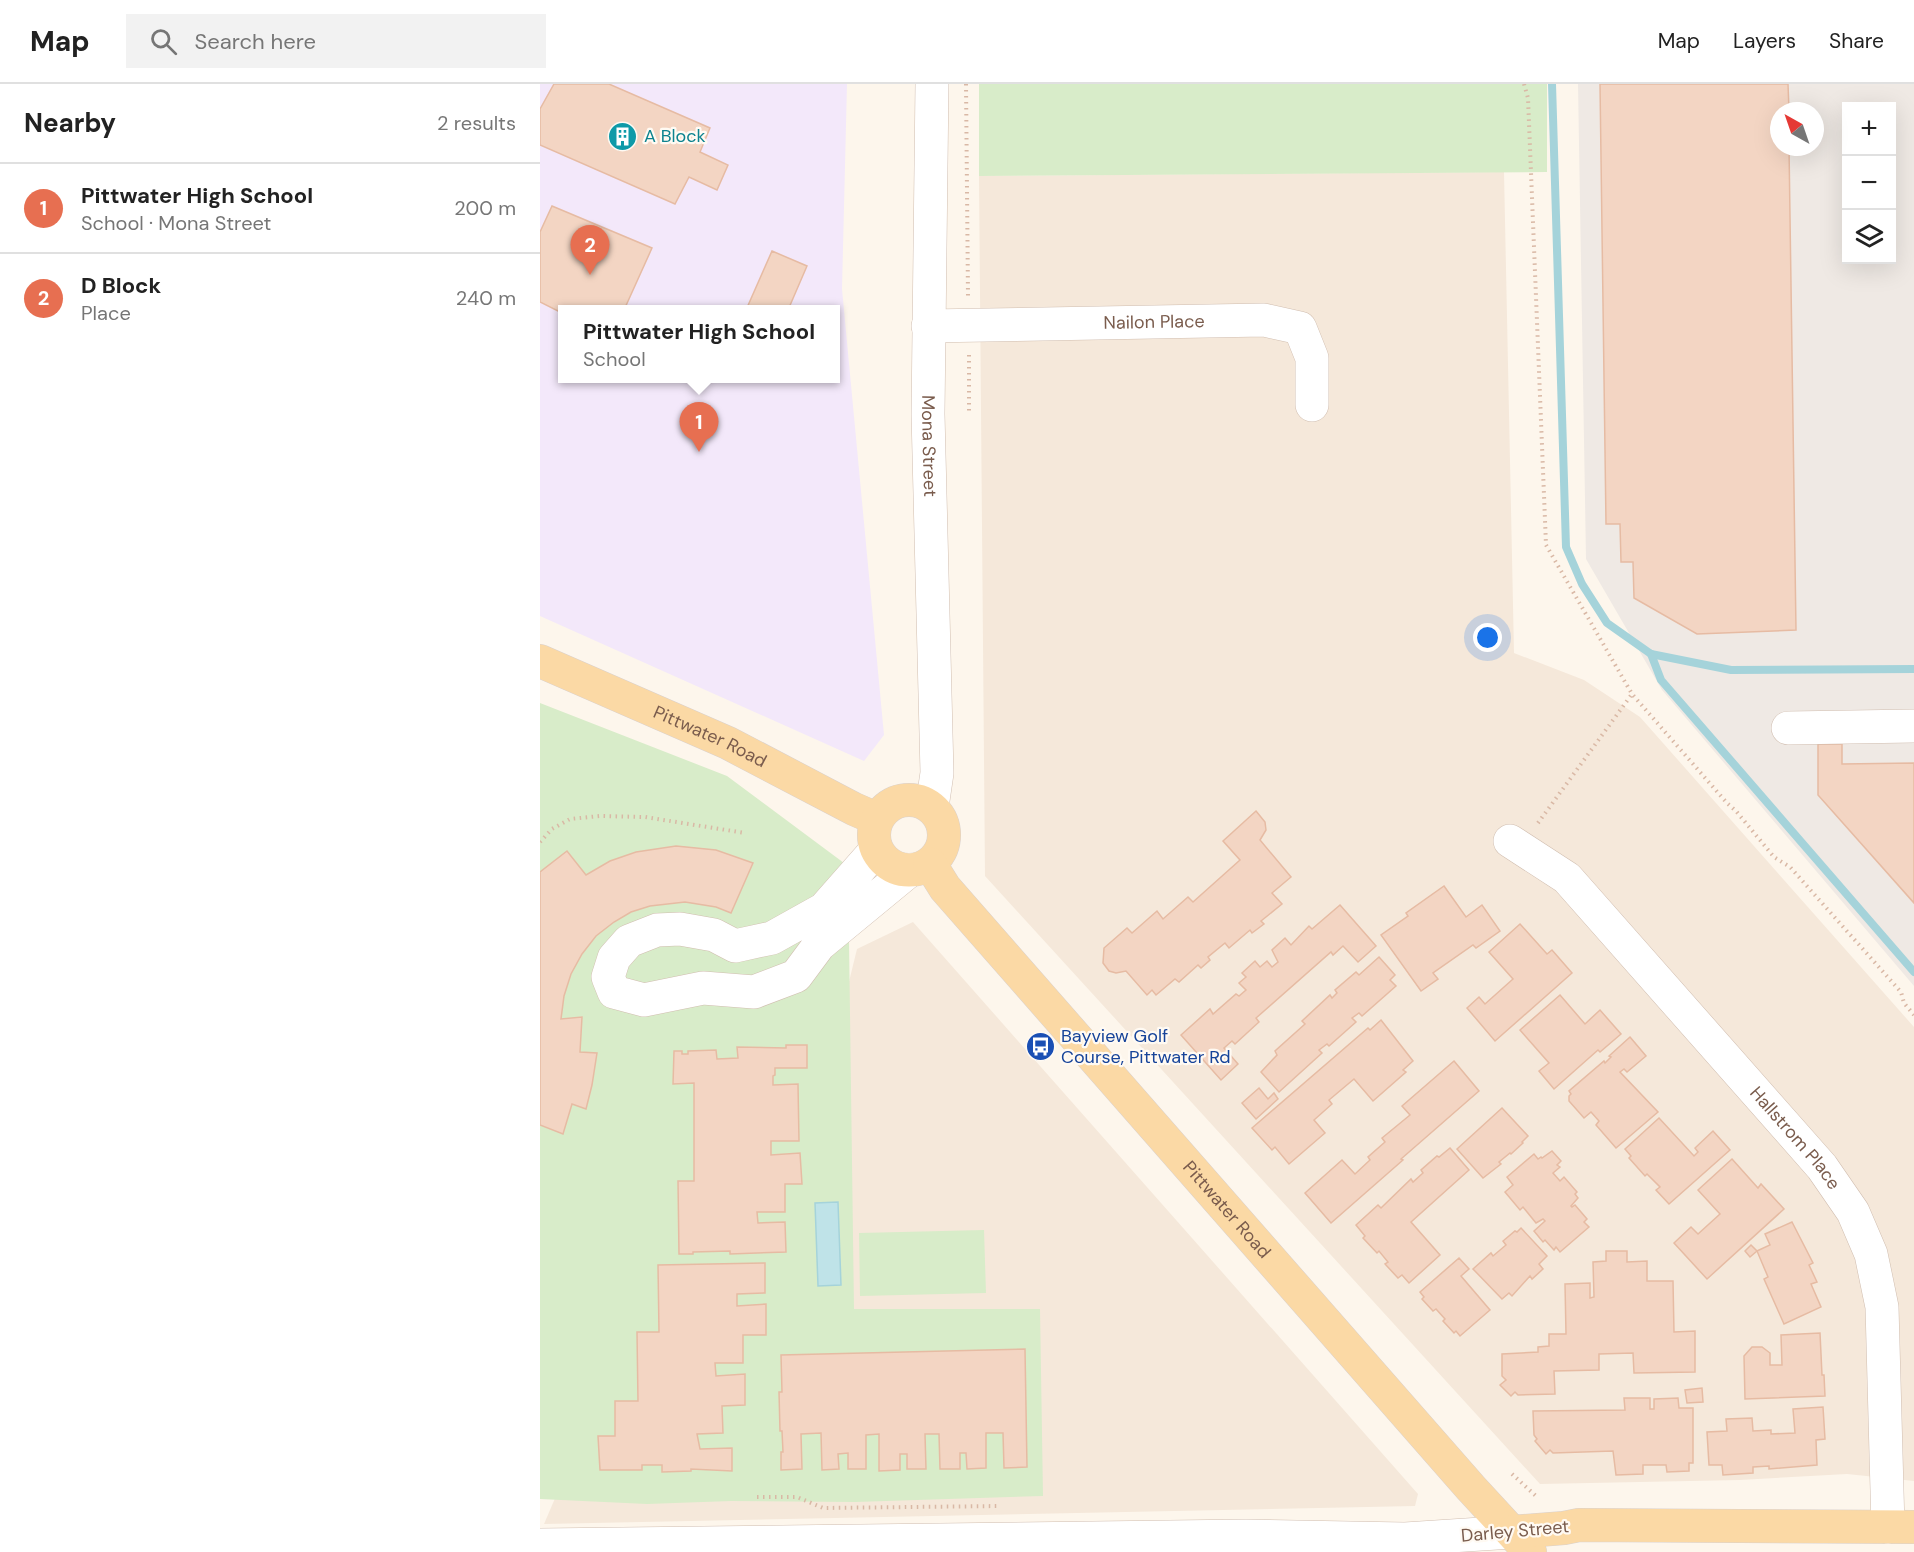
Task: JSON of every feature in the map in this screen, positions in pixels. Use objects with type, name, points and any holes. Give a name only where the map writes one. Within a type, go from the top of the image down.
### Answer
[{"type":"main road","name":"Pittwater Road","points":[[540,661],[728,743],[854,809],[876,834]]},
{"type":"main road","points":[[902,799],[918,800],[932,807],[942,820],[945,836],[940,852],[920,867],[896,868],[884,861],[876,834],[887,806],[902,799]]},
{"type":"main road","name":"Pittwater Road","points":[[920,867],[945,888],[1521,1542]]},
{"type":"main road","name":"Darley Street","points":[[1521,1542],[1579,1525],[1901,1527]]},
{"type":"street","name":"Mona Street","points":[[932,84],[928,326],[938,773],[932,807]]},
{"type":"street","name":"Nailon Place","points":[[928,326],[1264,320],[1300,328],[1312,358],[1312,405]]},
{"type":"street","points":[[1788,728],[1914,726]]},
{"type":"street","points":[[876,834],[824,909],[772,938],[735,946],[714,935],[680,929],[657,930],[629,941],[614,958],[608,977],[614,992],[644,1000],[703,987],[754,992],[796,976],[819,945],[920,867]]},
{"type":"street","name":"Hallstrom Place","points":[[1510,841],[1567,878],[1822,1167],[1853,1212],[1871,1254],[1882,1308],[1901,1527]]},
{"type":"street","name":"Darley Street","points":[[540,1545],[1246,1536],[1521,1542]]},
{"type":"path","points":[[966,84],[969,416]]},
{"type":"path","points":[[1524,84],[1528,98],[1546,545],[1632,694],[1774,857],[1790,867],[1901,992],[1904,1003],[1914,1014]]},
{"type":"path","points":[[1510,841],[1539,822],[1632,694]]},
{"type":"path","points":[[540,842],[552,829],[570,819],[600,816],[645,817],[745,833]]},
{"type":"path","points":[[1512,1474],[1537,1497]]},
{"type":"path","points":[[757,1497],[797,1497],[823,1508],[1011,1506]]},
{"type":"shaded area","points":[[540,84],[847,84],[842,289],[884,735],[864,761],[540,616]]},
{"type":"shaded area","points":[[1578,84],[1914,84],[1914,986],[1662,690],[1586,559]]},
{"type":"shaded area","points":[[1504,172],[1514,653],[1584,680],[1640,717],[1914,1027],[1914,1481],[1847,1474],[1740,1480],[1540,1484],[985,876],[979,176]]},
{"type":"shaded area","points":[[913,922],[1418,1494],[1415,1506],[544,1524],[622,1342],[835,1039],[857,949]]},
{"type":"green space","points":[[979,84],[1547,84],[1547,172],[979,176]]},
{"type":"green space","points":[[540,703],[727,776],[848,866],[854,1309],[1040,1309],[1043,1496],[855,1502],[731,1501],[647,1504],[540,1499]]},
{"type":"green space","points":[[984,1230],[986,1293],[860,1296],[859,1233]]},
{"type":"water","points":[[838,1202],[841,1285],[818,1286],[815,1203]]},
{"type":"building","name":"A Block","points":[[554,84],[609,84],[710,128],[700,152],[728,165],[717,190],[689,177],[675,204],[540,145],[540,109]]},
{"type":"building","points":[[1600,84],[1788,84],[1789,102],[1770,102],[1770,156],[1789,156],[1796,630],[1697,634],[1634,598],[1633,562],[1621,562],[1620,524],[1606,524]]},
{"type":"building","points":[[552,206],[652,248],[626,305],[558,305],[558,311],[540,302],[540,232]]},
{"type":"building","points":[[772,251],[807,266],[790,305],[748,305]]},
{"type":"building","points":[[1818,744],[1842,744],[1842,764],[1914,763],[1914,903],[1818,795]]},
{"type":"building","points":[[1256,811],[1265,822],[1266,830],[1260,840],[1291,877],[1272,893],[1282,904],[1261,921],[1264,924],[1252,933],[1250,930],[1229,948],[1225,943],[1208,957],[1210,960],[1201,968],[1198,965],[1179,982],[1175,979],[1156,995],[1152,990],[1147,995],[1126,971],[1116,973],[1109,971],[1103,963],[1104,948],[1127,928],[1132,933],[1157,911],[1163,919],[1188,897],[1193,902],[1240,860],[1223,841]]},
{"type":"building","points":[[676,846],[716,850],[753,863],[731,913],[716,907],[685,902],[650,906],[631,912],[596,936],[582,954],[571,974],[564,996],[561,1019],[582,1017],[580,1052],[597,1053],[586,1109],[572,1104],[563,1134],[540,1125],[540,872],[567,851],[586,875],[610,861],[636,852]]},
{"type":"building","points":[[1444,886],[1466,917],[1482,905],[1500,931],[1476,948],[1473,945],[1433,973],[1438,979],[1421,991],[1381,935],[1408,916],[1406,913]]},
{"type":"building","points":[[1340,905],[1376,946],[1358,962],[1343,946],[1333,955],[1331,952],[1256,1018],[1259,1022],[1235,1044],[1232,1041],[1224,1048],[1238,1064],[1221,1080],[1181,1035],[1210,1009],[1213,1014],[1236,994],[1239,996],[1246,990],[1239,983],[1246,977],[1242,973],[1255,961],[1260,967],[1267,961],[1272,967],[1278,962],[1272,950],[1285,938],[1291,945],[1309,926],[1312,929]]},
{"type":"building","points":[[1520,924],[1547,954],[1552,950],[1572,973],[1495,1041],[1467,1008],[1479,997],[1485,1004],[1513,979],[1489,952]]},
{"type":"building","points":[[1379,957],[1395,975],[1390,980],[1396,986],[1362,1016],[1359,1013],[1352,1018],[1356,1022],[1329,1046],[1327,1044],[1319,1050],[1322,1053],[1279,1092],[1261,1072],[1277,1055],[1275,1051],[1305,1024],[1302,1021],[1330,995],[1332,998],[1337,993],[1335,990],[1356,972],[1359,975]]},
{"type":"building","points":[[1560,995],[1585,1024],[1600,1010],[1621,1034],[1600,1052],[1598,1050],[1554,1089],[1539,1071],[1549,1063],[1520,1030]]},
{"type":"building","points":[[1381,1020],[1413,1061],[1403,1070],[1406,1072],[1373,1101],[1354,1079],[1329,1100],[1332,1104],[1314,1120],[1325,1133],[1289,1164],[1275,1147],[1272,1150],[1252,1128],[1368,1028],[1370,1030]]},
{"type":"building","points":[[1630,1037],[1646,1056],[1627,1072],[1624,1069],[1620,1072],[1658,1112],[1616,1148],[1596,1125],[1599,1121],[1591,1112],[1584,1118],[1569,1101],[1571,1094],[1569,1091],[1604,1061],[1605,1063],[1611,1057],[1609,1056]]},
{"type":"building","points":[[786,1045],[807,1045],[807,1068],[775,1068],[773,1076],[773,1085],[798,1084],[799,1141],[771,1141],[771,1155],[800,1153],[802,1184],[785,1184],[785,1212],[757,1212],[758,1223],[785,1222],[786,1252],[730,1254],[730,1251],[679,1254],[678,1181],[694,1181],[694,1083],[673,1084],[674,1051],[688,1054],[688,1051],[716,1050],[717,1059],[738,1058],[737,1047],[786,1048]]},
{"type":"building","points":[[1454,1061],[1479,1091],[1331,1223],[1305,1193],[1342,1160],[1355,1174],[1370,1160],[1368,1157],[1385,1142],[1382,1138],[1410,1115],[1402,1106]]},
{"type":"building","points":[[1259,1088],[1268,1099],[1274,1093],[1278,1099],[1256,1119],[1242,1103]]},
{"type":"building","points":[[1502,1108],[1528,1136],[1511,1154],[1499,1162],[1501,1164],[1483,1178],[1457,1149]]},
{"type":"building","points":[[1659,1118],[1694,1156],[1698,1152],[1695,1148],[1713,1131],[1730,1150],[1669,1204],[1656,1190],[1660,1187],[1647,1174],[1645,1176],[1629,1158],[1631,1156],[1625,1149]]},
{"type":"building","points":[[1450,1148],[1469,1170],[1411,1222],[1440,1255],[1409,1283],[1402,1275],[1398,1278],[1385,1264],[1388,1262],[1363,1238],[1365,1236],[1356,1225],[1378,1205],[1381,1208],[1411,1179],[1413,1182],[1423,1173],[1421,1170]]},
{"type":"building","points":[[1552,1151],[1561,1161],[1557,1165],[1560,1167],[1553,1173],[1560,1181],[1564,1177],[1577,1192],[1575,1194],[1578,1198],[1571,1206],[1575,1205],[1587,1219],[1584,1222],[1589,1227],[1560,1252],[1556,1247],[1554,1250],[1545,1240],[1543,1242],[1534,1231],[1545,1221],[1543,1219],[1536,1223],[1523,1207],[1520,1210],[1505,1192],[1513,1185],[1507,1177],[1534,1154],[1538,1159]]},
{"type":"building","points":[[1732,1159],[1758,1188],[1761,1184],[1784,1209],[1707,1279],[1674,1243],[1691,1227],[1698,1234],[1720,1214],[1698,1190]]},
{"type":"building","points":[[1792,1222],[1813,1263],[1809,1265],[1817,1282],[1811,1284],[1821,1307],[1784,1324],[1764,1279],[1768,1277],[1757,1251],[1770,1245],[1765,1234]]},
{"type":"building","points":[[1521,1228],[1547,1256],[1539,1264],[1543,1269],[1532,1279],[1530,1276],[1512,1296],[1509,1293],[1502,1299],[1473,1269],[1491,1253],[1493,1256],[1506,1245],[1503,1241]]},
{"type":"building","points":[[1751,1245],[1757,1251],[1750,1257],[1745,1251]]},
{"type":"building","points":[[1606,1251],[1627,1251],[1627,1262],[1647,1261],[1647,1281],[1673,1281],[1674,1332],[1695,1331],[1695,1372],[1634,1373],[1633,1353],[1599,1354],[1599,1370],[1554,1371],[1555,1394],[1518,1395],[1515,1392],[1511,1396],[1500,1385],[1506,1380],[1502,1376],[1502,1354],[1538,1352],[1538,1347],[1549,1346],[1549,1334],[1566,1334],[1565,1284],[1590,1283],[1590,1298],[1594,1297],[1593,1262],[1606,1261]]},
{"type":"building","points":[[1459,1258],[1469,1269],[1461,1276],[1490,1310],[1460,1336],[1443,1321],[1445,1319],[1436,1309],[1433,1311],[1422,1299],[1424,1297],[1420,1292]]},
{"type":"building","points":[[765,1263],[765,1293],[737,1294],[737,1306],[766,1304],[766,1335],[743,1335],[743,1363],[715,1363],[716,1376],[745,1374],[745,1405],[722,1406],[723,1433],[697,1434],[700,1449],[732,1448],[732,1471],[691,1469],[691,1471],[662,1472],[662,1465],[642,1465],[642,1470],[600,1470],[598,1436],[615,1436],[615,1401],[638,1401],[637,1332],[659,1332],[658,1265]]},
{"type":"building","points":[[1820,1333],[1825,1396],[1745,1399],[1744,1356],[1752,1347],[1762,1347],[1770,1353],[1770,1365],[1782,1365],[1781,1335]]},
{"type":"building","points":[[1025,1349],[1027,1467],[1004,1468],[1003,1433],[986,1433],[986,1468],[967,1469],[966,1453],[960,1453],[960,1469],[940,1469],[939,1434],[925,1434],[926,1469],[907,1469],[907,1454],[900,1454],[900,1470],[879,1471],[879,1434],[866,1435],[866,1469],[848,1469],[848,1453],[838,1454],[839,1469],[822,1470],[821,1433],[801,1434],[802,1469],[781,1470],[781,1452],[783,1452],[779,1392],[782,1392],[781,1355]]},
{"type":"building","points":[[1702,1388],[1703,1402],[1687,1403],[1685,1390]]},
{"type":"building","points":[[1624,1398],[1650,1398],[1650,1409],[1654,1409],[1654,1399],[1678,1398],[1679,1408],[1693,1408],[1693,1463],[1689,1463],[1689,1471],[1667,1472],[1666,1465],[1643,1465],[1643,1474],[1616,1475],[1613,1451],[1553,1453],[1550,1450],[1546,1454],[1535,1441],[1537,1439],[1534,1435],[1533,1411],[1625,1410]]},
{"type":"building","points":[[1823,1407],[1825,1439],[1816,1440],[1817,1465],[1769,1469],[1769,1466],[1753,1467],[1753,1473],[1723,1475],[1722,1465],[1709,1465],[1707,1432],[1727,1431],[1726,1419],[1752,1418],[1753,1431],[1771,1430],[1771,1434],[1795,1433],[1793,1409]]},
{"type":"waterway","points":[[1552,84],[1566,547],[1582,584],[1607,623],[1651,654],[1731,670],[1914,669]]},
{"type":"waterway","points":[[1651,654],[1661,680],[1914,972]]},
{"type":"place","name":"A Block","points":[[623,136]]},
{"type":"place","name":"D Block","points":[[590,275]]},
{"type":"place","name":"Pittwater High School","points":[[699,452]]},
{"type":"place","name":"Bayview Golf Course, Pittwater Rd","points":[[1040,1046]]}]
